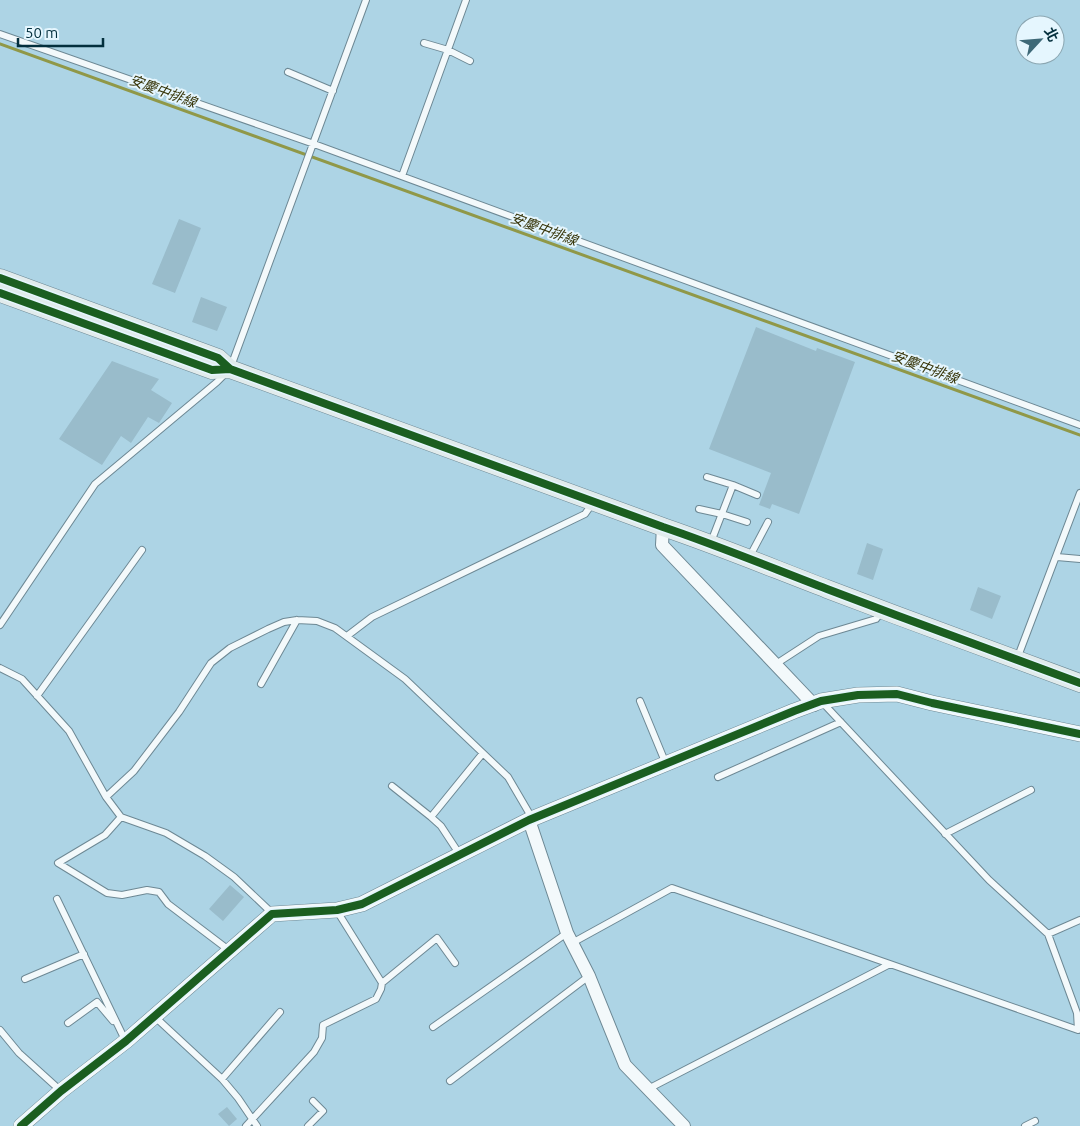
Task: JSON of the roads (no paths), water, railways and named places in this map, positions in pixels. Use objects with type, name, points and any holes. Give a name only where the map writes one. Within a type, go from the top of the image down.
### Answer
[{"type":"main road","points":[[0,278],[218,358],[230,369],[711,543],[882,610],[1080,683]]},
{"type":"main road","points":[[0,293],[212,370],[230,369]]},
{"type":"street","points":[[664,527],[662,545],[776,664],[818,703]]},
{"type":"street","points":[[21,1126],[123,1035],[154,1016],[274,914],[337,910],[362,904],[531,820],[794,711],[818,703],[858,695],[897,694],[1080,734]]},
{"type":"street","points":[[531,820],[570,938],[589,976],[626,1065],[684,1126]]},
{"type":"lane","points":[[0,625],[95,484],[230,369],[366,0]]},
{"type":"lane","points":[[402,176],[466,0]]},
{"type":"lane","points":[[0,34],[314,144],[1080,425]]},
{"type":"lane","points":[[424,43],[448,50],[470,61]]},
{"type":"lane","points":[[288,72],[333,91]]},
{"type":"lane","points":[[707,477],[734,485],[757,495]]},
{"type":"lane","points":[[711,543],[734,485]]},
{"type":"lane","points":[[1016,660],[1080,493]]},
{"type":"lane","points":[[346,636],[372,617],[585,514],[594,501]]},
{"type":"lane","points":[[699,509],[747,522]]},
{"type":"lane","points":[[748,559],[768,522]]},
{"type":"lane","points":[[37,696],[142,550]]},
{"type":"lane","points":[[1057,557],[1080,559]]},
{"type":"lane","points":[[776,664],[819,636],[876,619],[882,610]]},
{"type":"lane","points":[[261,684],[297,620]]},
{"type":"lane","points":[[106,797],[134,771],[179,712],[212,663],[230,648],[284,622],[297,620],[317,621],[335,628],[405,678],[508,777],[531,820]]},
{"type":"lane","points":[[0,668],[22,679],[68,731],[106,797],[121,817],[166,833],[204,856],[234,877],[274,914]]},
{"type":"lane","points":[[640,700],[666,764]]},
{"type":"lane","points":[[433,1027],[570,938],[672,888],[1079,1031],[1077,1014],[1048,934],[989,880],[840,722],[818,703]]},
{"type":"lane","points":[[718,778],[840,722]]},
{"type":"lane","points":[[431,817],[482,753]]},
{"type":"lane","points":[[392,786],[441,826],[460,855]]},
{"type":"lane","points":[[945,834],[1031,790]]},
{"type":"lane","points":[[121,817],[104,835],[58,863],[107,892],[122,895],[147,890],[159,892],[168,904],[230,951]]},
{"type":"lane","points":[[57,899],[123,1035]]},
{"type":"lane","points":[[246,1126],[314,1052],[322,1038],[323,1024],[376,999],[381,989],[382,983],[337,910]]},
{"type":"lane","points":[[1048,934],[1080,920]]},
{"type":"lane","points":[[382,983],[437,938],[455,963]]},
{"type":"lane","points":[[25,979],[84,954]]},
{"type":"lane","points":[[648,1089],[890,964]]},
{"type":"lane","points":[[450,1081],[589,976]]},
{"type":"lane","points":[[68,1023],[97,1002],[123,1035]]},
{"type":"lane","points":[[222,1080],[280,1012]]},
{"type":"lane","points":[[154,1016],[222,1080],[238,1098],[257,1126]]},
{"type":"lane","points":[[0,1030],[18,1053],[62,1091]]},
{"type":"lane","points":[[308,1126],[323,1111],[313,1101]]},
{"type":"lane","points":[[1025,1126],[1035,1121]]},
{"type":"waterway","name":"安慶中排線","points":[[0,44],[1080,435]]}]
